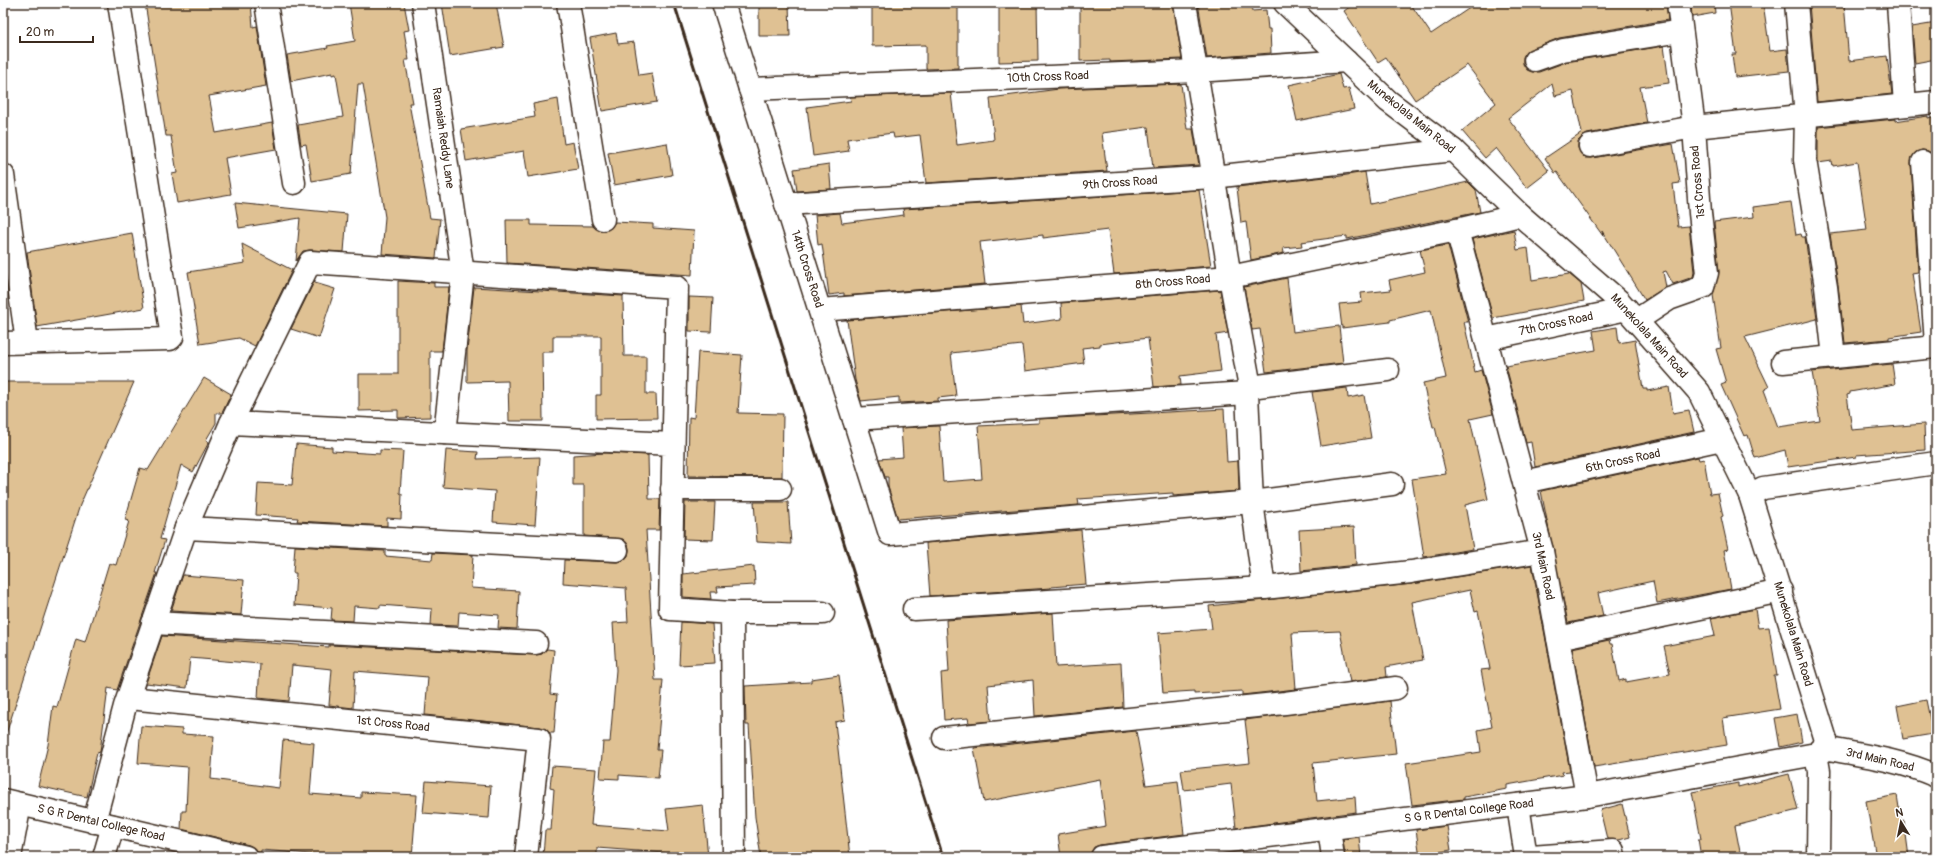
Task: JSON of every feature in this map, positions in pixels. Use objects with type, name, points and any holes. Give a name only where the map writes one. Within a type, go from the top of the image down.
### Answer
[{"type":"street","points":[[3,343],[170,339],[172,337],[119,3]]},
{"type":"street","points":[[266,3],[294,183]]},
{"type":"street","name":"Ramaiah Reddy Lane","points":[[423,3],[463,273],[445,433]]},
{"type":"street","points":[[568,3],[603,219]]},
{"type":"street","name":"14th Cross Road","points":[[723,3],[890,534],[1252,502]]},
{"type":"street","points":[[1185,3],[1248,390],[1252,502],[1264,588]]},
{"type":"street","name":"Munekolala Main Road","points":[[1285,3],[1388,101],[1453,150],[1520,215],[1632,315],[1699,392],[1750,495],[1765,548],[1781,591],[1822,747],[1818,771],[1818,857]]},
{"type":"street","name":"1st Cross Road","points":[[1632,315],[1669,299],[1703,287],[1707,273],[1700,213],[1694,127],[1678,3]]},
{"type":"street","points":[[1796,3],[1806,116],[1805,160],[1824,279],[1834,357]]},
{"type":"street","points":[[1898,3],[1905,105]]},
{"type":"street","points":[[1535,60],[1563,50],[1681,31]]},
{"type":"street","name":"10th Cross Road","points":[[750,89],[1196,71],[1346,61]]},
{"type":"street","points":[[1590,146],[1694,127],[1936,102]]},
{"type":"street","name":"9th Cross Road","points":[[786,204],[1213,178],[1453,150]]},
{"type":"street","points":[[1923,162],[1936,344]]},
{"type":"street","points":[[3,175],[27,342]]},
{"type":"street","name":"8th Cross Road","points":[[820,310],[1230,277],[1457,230],[1520,215]]},
{"type":"street","name":"3rd Main Road","points":[[1457,230],[1542,551],[1587,796]]},
{"type":"street","points":[[104,857],[104,824],[129,698],[153,623],[186,528],[231,423],[310,262],[677,287],[670,609],[732,613],[823,613]]},
{"type":"street","name":"7th Cross Road","points":[[1486,339],[1632,315]]},
{"type":"street","points":[[1783,362],[1936,347]]},
{"type":"street","points":[[854,419],[1248,390],[1388,370]]},
{"type":"street","points":[[231,423],[673,444]]},
{"type":"street","name":"6th Cross Road","points":[[1524,482],[1722,439]]},
{"type":"street","points":[[1750,495],[1763,488],[1936,463]]},
{"type":"street","points":[[1252,502],[1392,484]]},
{"type":"street","points":[[672,489],[780,489]]},
{"type":"street","points":[[186,528],[617,550]]},
{"type":"street","points":[[914,610],[1264,588],[1411,572],[1542,551]]},
{"type":"street","points":[[1558,638],[1781,591]]},
{"type":"street","points":[[732,613],[734,857]]},
{"type":"street","points":[[153,623],[536,643]]},
{"type":"street","points":[[944,738],[1277,703],[1396,688]]},
{"type":"street","name":"1st Cross Road","points":[[129,698],[539,739],[526,857]]},
{"type":"street","name":"3rd Main Road","points":[[1822,747],[1924,770],[1936,776]]},
{"type":"street","name":"S G R Dental College Road","points":[[1102,857],[1587,796],[1822,747]]},
{"type":"street","points":[[10,857],[11,802]]},
{"type":"street","name":"S G R Dental College Road","points":[[11,802],[104,824],[218,854],[246,857]]},
{"type":"street","points":[[1518,805],[1526,857]]},
{"type":"street","points":[[1329,829],[1333,857]]},
{"type":"street","points":[[1531,857],[1613,851],[1614,857]]},
{"type":"building","points":[[145,3],[251,3],[253,27],[257,26],[266,86],[209,96],[216,133],[272,123],[276,149],[225,158],[231,194],[177,203],[172,174],[177,173],[171,136],[166,136]]},
{"type":"building","points":[[349,3],[404,3],[409,30],[404,31],[409,60],[405,60],[413,103],[409,103],[430,218],[440,219],[436,258],[382,254],[385,217],[363,84],[358,84],[351,174],[312,181],[306,144],[301,145],[298,125],[343,117],[336,74],[332,75],[332,73],[291,81],[287,55],[328,48],[327,46],[355,41]]},
{"type":"building","points":[[442,3],[496,3],[504,47],[450,56]]},
{"type":"building","points":[[759,3],[789,3],[790,36],[759,36]]},
{"type":"building","points":[[872,3],[958,3],[958,68],[926,69],[926,45],[872,46]]},
{"type":"building","points":[[999,3],[1037,3],[1038,61],[999,62]]},
{"type":"building","points":[[1080,3],[1173,3],[1182,59],[1110,62],[1110,60],[1080,61]]},
{"type":"building","points":[[1198,3],[1251,3],[1252,11],[1266,10],[1268,29],[1270,29],[1271,53],[1207,58]]},
{"type":"building","points":[[1355,3],[1410,3],[1431,34],[1477,3],[1666,3],[1668,20],[1559,38],[1526,52],[1523,57],[1523,64],[1527,70],[1539,72],[1566,62],[1664,46],[1669,83],[1640,87],[1647,123],[1587,134],[1578,141],[1578,148],[1585,158],[1592,158],[1673,144],[1680,183],[1673,184],[1678,227],[1689,226],[1694,272],[1693,277],[1673,284],[1666,271],[1663,272],[1666,287],[1645,300],[1602,231],[1603,236],[1557,172],[1555,173],[1545,158],[1582,133],[1573,91],[1555,96],[1552,84],[1508,118],[1549,171],[1527,188],[1496,148],[1485,158],[1462,131],[1496,103],[1467,65],[1415,100],[1386,57],[1378,62],[1344,11]]},
{"type":"building","points":[[1691,3],[1714,3],[1715,13],[1692,17]]},
{"type":"building","points":[[1729,3],[1763,3],[1770,51],[1787,49],[1789,71],[1735,77],[1732,54],[1736,54]]},
{"type":"building","points":[[1809,3],[1844,3],[1849,61],[1887,56],[1892,94],[1817,102]]},
{"type":"building","points":[[1936,23],[1936,59],[1915,63],[1912,27]]},
{"type":"building","points":[[616,33],[618,44],[634,42],[639,75],[652,73],[657,102],[602,111],[590,38]]},
{"type":"building","points":[[1339,74],[1343,89],[1349,88],[1354,109],[1297,121],[1289,85]]},
{"type":"building","points":[[1181,84],[1187,129],[1193,129],[1199,165],[1153,168],[1148,127],[1102,133],[1107,171],[926,183],[920,135],[894,138],[893,133],[847,139],[849,151],[813,156],[807,107],[851,101],[850,97],[951,93],[957,145],[994,140],[990,98],[1059,89]]},
{"type":"building","points":[[558,99],[564,144],[573,142],[578,169],[528,177],[524,151],[466,161],[461,129],[535,117],[533,104]]},
{"type":"building","points":[[1928,116],[1928,118],[1936,116],[1936,169],[1934,155],[1928,151],[1922,150],[1916,152],[1912,157],[1911,163],[1918,272],[1912,273],[1921,332],[1889,337],[1889,339],[1845,343],[1830,234],[1867,230],[1857,162],[1833,166],[1832,161],[1818,163],[1818,127],[1895,119],[1895,121]]},
{"type":"building","points":[[667,143],[672,175],[614,185],[608,153]]},
{"type":"building","points":[[829,164],[831,189],[797,191],[794,169]]},
{"type":"building","points":[[1365,172],[1370,204],[1468,182],[1476,190],[1480,212],[1347,239],[1347,236],[1301,242],[1302,246],[1283,248],[1284,253],[1251,260],[1246,222],[1241,223],[1237,187],[1335,177]]},
{"type":"building","points":[[1199,190],[1211,266],[1114,274],[1108,230],[1043,238],[1043,235],[980,242],[985,284],[844,296],[844,293],[829,295],[822,244],[818,245],[815,215],[840,213],[842,223],[904,215],[903,209]]},
{"type":"building","points":[[1791,202],[1796,235],[1801,234],[1802,237],[1805,237],[1817,319],[1745,337],[1769,387],[1764,390],[1778,427],[1820,421],[1812,372],[1892,364],[1895,384],[1850,392],[1850,394],[1847,395],[1852,430],[1924,424],[1925,450],[1856,455],[1856,457],[1788,467],[1785,450],[1755,458],[1748,435],[1744,436],[1721,385],[1726,383],[1716,349],[1721,348],[1713,295],[1719,272],[1714,222],[1754,217],[1753,207]]},
{"type":"building","points":[[235,203],[347,214],[344,252],[303,251],[296,261],[300,218],[239,228]]},
{"type":"building","points":[[506,220],[531,220],[531,225],[593,226],[598,230],[605,231],[611,228],[615,222],[653,224],[653,228],[694,231],[692,275],[507,263]]},
{"type":"building","points":[[1514,230],[1517,250],[1528,248],[1532,280],[1569,274],[1581,284],[1584,301],[1493,318],[1472,239]]},
{"type":"building","points":[[132,233],[144,308],[37,327],[27,252]]},
{"type":"building","points":[[242,244],[292,270],[255,346],[239,338],[200,344],[188,272],[245,263]]},
{"type":"building","points":[[1448,245],[1468,322],[1464,322],[1475,372],[1481,370],[1493,414],[1470,419],[1488,499],[1465,505],[1473,549],[1424,557],[1412,479],[1446,474],[1423,383],[1446,378],[1431,310],[1390,320],[1390,322],[1342,328],[1339,304],[1362,302],[1361,293],[1391,290],[1389,280],[1425,272],[1420,250]]},
{"type":"building","points":[[1287,278],[1293,332],[1339,326],[1343,363],[1266,372],[1260,329],[1252,330],[1244,287]]},
{"type":"building","points":[[315,280],[315,283],[335,289],[319,338],[291,329]]},
{"type":"building","points":[[398,281],[434,283],[434,287],[449,287],[442,351],[430,351],[430,417],[398,418],[398,410],[359,411],[359,374],[398,374]]},
{"type":"building","points":[[474,287],[623,296],[624,356],[646,356],[646,394],[656,394],[657,418],[596,419],[596,395],[601,395],[601,336],[553,336],[553,352],[542,352],[543,421],[509,421],[508,381],[467,382],[467,351]]},
{"type":"building","points":[[1220,290],[1228,333],[1216,335],[1221,371],[1180,376],[1181,385],[1154,387],[1148,338],[1100,344],[1100,346],[1082,348],[1084,363],[1025,371],[1022,345],[951,353],[956,396],[938,398],[938,401],[899,403],[899,397],[861,401],[855,380],[847,320],[1021,306],[1023,324],[1062,319],[1061,303]]},
{"type":"building","points":[[689,297],[713,298],[711,332],[689,331]]},
{"type":"building","points":[[1617,327],[1619,343],[1635,340],[1643,389],[1647,389],[1647,391],[1669,387],[1673,413],[1689,410],[1694,432],[1535,467],[1531,442],[1526,443],[1506,366],[1596,350],[1593,331]]},
{"type":"building","points":[[698,352],[742,355],[738,413],[783,414],[782,477],[688,476],[689,417],[694,418]]},
{"type":"building","points":[[204,378],[231,394],[222,413],[216,413],[216,423],[206,440],[209,442],[193,472],[181,465],[160,539],[165,540],[155,573],[157,573],[117,690],[108,688],[100,752],[97,753],[87,797],[38,786],[48,745],[53,706],[57,707],[76,639],[85,642],[109,563],[116,565],[129,521],[125,520],[140,468],[148,470]]},
{"type":"building","points":[[3,382],[134,382],[80,505],[6,734],[3,734]]},
{"type":"building","points":[[1347,388],[1348,398],[1364,395],[1371,438],[1321,446],[1312,392]]},
{"type":"building","points":[[1224,409],[1227,462],[1238,461],[1239,491],[1173,496],[1173,493],[1078,499],[1079,505],[898,519],[888,487],[888,477],[885,477],[879,459],[903,457],[901,428],[939,426],[943,482],[982,479],[978,426],[1039,423],[1039,419]]},
{"type":"building","points":[[296,444],[332,447],[332,451],[380,454],[380,450],[403,451],[400,493],[402,494],[401,519],[387,518],[387,526],[297,521],[298,518],[256,515],[258,483],[292,485]]},
{"type":"building","points":[[446,450],[478,452],[477,459],[540,457],[535,525],[493,522],[495,491],[443,487]]},
{"type":"building","points":[[605,453],[648,455],[649,499],[660,499],[659,530],[646,530],[655,680],[663,680],[657,750],[661,750],[658,778],[619,775],[619,779],[600,778],[603,742],[610,742],[616,670],[613,623],[628,622],[626,588],[563,583],[564,560],[616,562],[623,561],[628,556],[628,545],[623,539],[584,536],[584,485],[573,485],[573,455]]},
{"type":"building","points":[[1698,457],[1699,460],[1704,459],[1710,494],[1718,493],[1723,516],[1721,517],[1728,549],[1724,550],[1731,589],[1657,603],[1653,581],[1598,593],[1603,616],[1568,623],[1541,491]]},
{"type":"building","points":[[685,502],[715,502],[713,540],[684,539]]},
{"type":"building","points":[[754,502],[788,502],[791,544],[757,542]]},
{"type":"building","points":[[1354,527],[1356,565],[1301,571],[1299,530]]},
{"type":"building","points":[[1081,530],[1086,584],[1051,588],[930,596],[926,543]]},
{"type":"building","points":[[295,546],[385,551],[385,556],[432,560],[433,553],[473,555],[471,588],[519,591],[517,629],[498,628],[499,615],[459,612],[458,626],[431,625],[432,609],[380,605],[380,608],[354,606],[353,621],[331,620],[332,608],[294,605],[296,573],[293,573]]},
{"type":"building","points":[[1532,565],[1570,771],[1562,772],[1563,775],[1507,785],[1507,789],[1464,797],[1464,799],[1412,805],[1406,763],[1481,752],[1478,730],[1492,727],[1481,670],[1490,669],[1478,611],[1475,612],[1470,590],[1412,602],[1423,660],[1386,667],[1387,677],[1350,682],[1340,631],[1292,633],[1296,689],[1242,695],[1242,691],[1194,694],[1194,691],[1163,693],[1158,633],[1212,629],[1209,606],[1412,584]]},
{"type":"building","points":[[754,566],[755,585],[717,587],[718,592],[710,592],[711,599],[683,597],[683,574]]},
{"type":"building","points":[[183,575],[244,580],[241,615],[171,611]]},
{"type":"building","points":[[1755,609],[1758,628],[1769,627],[1777,676],[1774,676],[1780,709],[1723,718],[1727,745],[1594,767],[1572,648],[1609,640],[1610,644],[1612,644],[1619,681],[1626,679],[1626,682],[1670,674],[1664,646],[1715,636],[1711,618]]},
{"type":"building","points":[[1053,613],[1056,667],[1121,663],[1123,707],[1035,716],[1033,680],[988,685],[991,721],[969,723],[968,718],[944,720],[941,673],[949,672],[946,620]]},
{"type":"building","points":[[681,622],[712,624],[715,663],[679,665]]},
{"type":"building","points":[[162,636],[329,647],[329,645],[535,655],[542,654],[547,649],[554,650],[550,694],[557,695],[554,733],[550,733],[546,729],[540,727],[425,715],[428,677],[355,671],[353,708],[329,705],[332,669],[292,665],[289,701],[258,698],[260,664],[190,658],[187,688],[146,683]]},
{"type":"building","points":[[839,675],[845,720],[835,722],[850,857],[761,857],[755,817],[749,725],[746,725],[745,686],[811,682],[811,679]]},
{"type":"building","points":[[1926,700],[1933,734],[1903,739],[1897,706]]},
{"type":"building","points":[[1390,701],[1396,754],[1313,763],[1317,801],[1355,797],[1356,812],[1236,828],[1231,784],[1184,790],[1181,770],[1250,763],[1245,720]]},
{"type":"building","points":[[1797,714],[1802,742],[1780,747],[1775,718]]},
{"type":"building","points":[[141,726],[182,729],[182,734],[214,736],[211,779],[279,788],[283,740],[314,743],[310,794],[361,798],[361,792],[417,795],[412,857],[311,857],[311,854],[261,850],[261,853],[257,852],[249,845],[181,829],[182,811],[186,811],[188,767],[138,763]]},
{"type":"building","points":[[1136,731],[1146,785],[1178,781],[1184,834],[1100,845],[1094,847],[1090,855],[1061,857],[1058,834],[1106,826],[1100,779],[984,802],[974,748]]},
{"type":"building","points":[[552,766],[596,769],[591,825],[669,831],[666,809],[703,805],[708,857],[665,857],[665,853],[597,848],[597,857],[543,856],[545,830],[551,830],[554,789],[550,788]]},
{"type":"building","points":[[1789,774],[1798,810],[1735,826],[1741,857],[1701,857],[1698,839],[1701,839],[1692,792],[1738,783],[1738,787]]},
{"type":"building","points":[[426,781],[491,786],[489,818],[423,813]]},
{"type":"building","points":[[1897,795],[1901,821],[1904,820],[1909,857],[1876,857],[1866,801]]},
{"type":"building","points":[[1622,804],[1630,837],[1619,840],[1607,839],[1600,810]]},
{"type":"building","points":[[1447,826],[1451,850],[1440,852],[1441,857],[1420,857],[1416,830]]},
{"type":"building","points":[[1359,837],[1361,857],[1345,857],[1343,839]]},
{"type":"railway","points":[[674,3],[943,857]]}]
